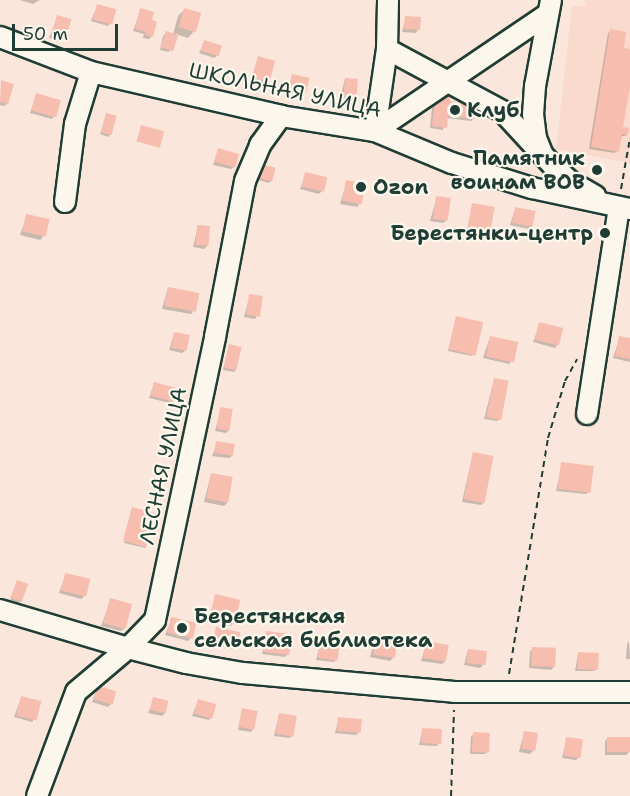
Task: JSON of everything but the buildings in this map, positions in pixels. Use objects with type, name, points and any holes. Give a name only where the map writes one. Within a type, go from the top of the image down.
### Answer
[{"type":"street","points":[[375,131],[387,49],[388,0]]},
{"type":"street","points":[[375,131],[450,81],[549,7]]},
{"type":"street","points":[[543,155],[536,138],[533,114],[535,86],[549,7]]},
{"type":"street","name":"ШКОЛЬНАЯ УЛИЦА","points":[[0,37],[91,72],[281,117],[375,131],[452,163],[532,188],[624,208]]},
{"type":"street","points":[[387,49],[502,111],[572,182],[624,208],[587,414]]},
{"type":"street","points":[[65,202],[75,124],[91,72]]},
{"type":"street","name":"ЛЕСНАЯ УЛИЦА","points":[[37,796],[52,747],[76,692],[128,648],[155,620],[215,337],[244,182],[260,145],[281,117]]},
{"type":"street","points":[[0,610],[128,648],[186,663],[243,673],[454,692],[630,692]]},
{"type":"path","points":[[624,208],[630,138]]},
{"type":"path","points":[[506,692],[548,438],[565,381],[581,353]]},
{"type":"path","points":[[451,796],[454,692]]},
{"type":"shaded area","points":[[584,0],[630,0],[630,163],[556,149],[572,6],[586,6]]},
{"type":"place","name":"Клуб","points":[[455,110]]},
{"type":"place","name":"Памятник воинам ВОВ","points":[[597,170]]},
{"type":"place","name":"Ozon","points":[[361,187]]},
{"type":"place","name":"Берестянки-центр","points":[[605,233]]},
{"type":"place","name":"Берестянская сельская библиотека","points":[[182,628]]}]
